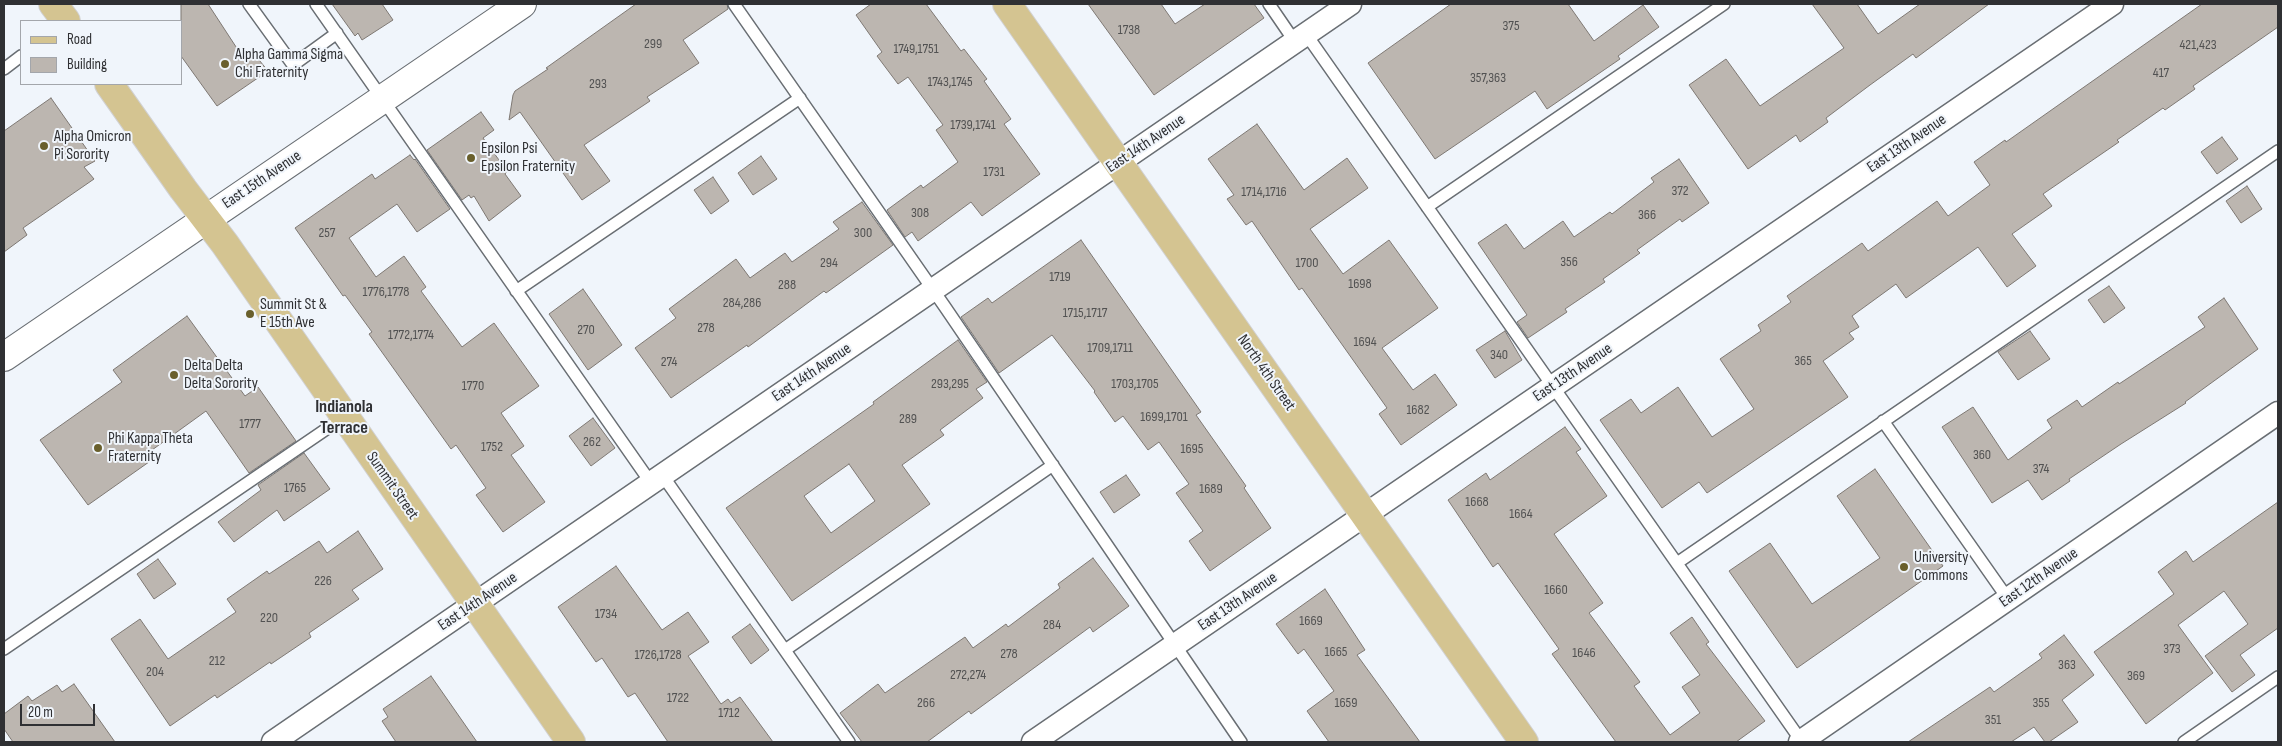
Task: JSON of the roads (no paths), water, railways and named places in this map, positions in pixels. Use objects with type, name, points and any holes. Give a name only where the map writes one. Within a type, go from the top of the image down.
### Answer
[{"type":"main road","points":[[53,4],[65,20]]},
{"type":"main road","name":"North 4th Street","points":[[1007,4],[1524,742]]},
{"type":"main road","name":"Summit Street","points":[[110,85],[182,189],[206,219],[571,742]]},
{"type":"street","name":"East 15th Avenue","points":[[4,357],[522,4]]},
{"type":"street","name":"East 14th Avenue","points":[[279,741],[475,604],[1350,4]]},
{"type":"street","name":"East 13th Avenue","points":[[1033,742],[2112,4]]},
{"type":"street","name":"East 12th Avenue","points":[[1801,742],[2278,413]]},
{"type":"lane","points":[[249,4],[293,65],[337,33]]},
{"type":"lane","points":[[316,4],[516,291],[785,650],[850,742]]},
{"type":"lane","points":[[734,4],[934,290],[1241,742]]},
{"type":"lane","points":[[1269,4],[1301,38],[1427,207],[1801,742]]},
{"type":"lane","points":[[1427,207],[1724,4]]},
{"type":"lane","points":[[4,69],[20,57]]},
{"type":"lane","points":[[516,291],[800,98]]},
{"type":"lane","points":[[1677,563],[2278,152]]},
{"type":"lane","points":[[4,649],[344,417]]},
{"type":"lane","points":[[1883,422],[2008,599]]},
{"type":"lane","points":[[785,650],[1052,465]]},
{"type":"lane","points":[[2184,742],[2278,678]]},
{"type":"place","name":"Alpha Gamma Sigma Chi Fraternity","points":[[225,64]]},
{"type":"place","name":"Alpha Omicron Pi Sorority","points":[[44,146]]},
{"type":"place","name":"Epsilon Psi Epsilon Fraternity","points":[[471,158]]},
{"type":"place","name":"Summit St & E 15th Ave","points":[[250,314]]},
{"type":"place","name":"Delta Delta Delta Sorority","points":[[174,375]]},
{"type":"place","name":"Phi Kappa Theta Fraternity","points":[[98,448]]},
{"type":"place","name":"University Commons","points":[[1904,567]]},
{"type":"district","name":"Indianola Terrace","points":[[344,417]]}]
